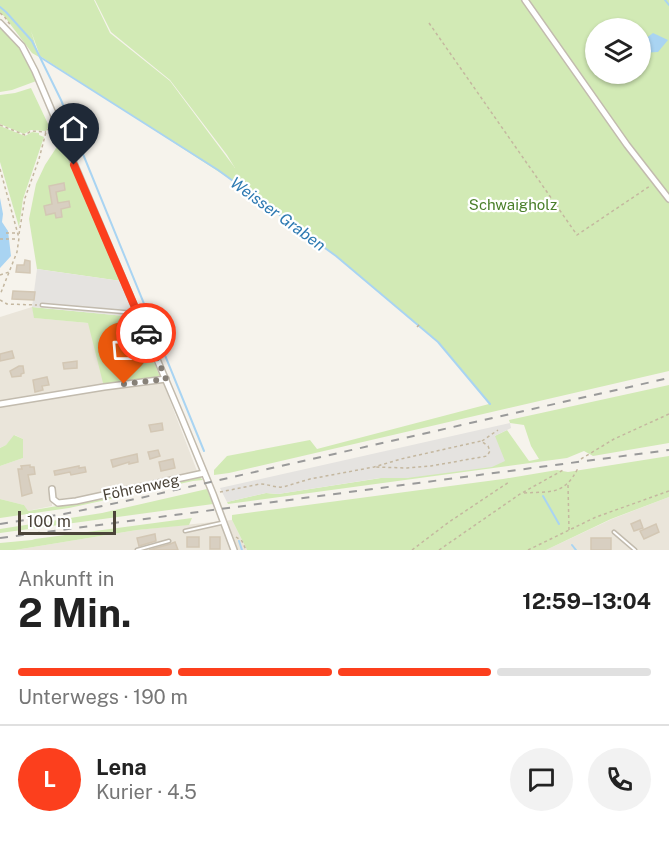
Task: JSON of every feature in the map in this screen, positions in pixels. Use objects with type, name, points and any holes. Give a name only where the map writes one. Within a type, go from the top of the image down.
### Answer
[{"type":"street","points":[[525,0],[627,145],[669,199]]},
{"type":"street","points":[[0,23],[22,46],[35,71],[166,379],[234,550]]},
{"type":"street","points":[[0,404],[166,379]]},
{"type":"street","name":"Föhrenweg","points":[[52,489],[53,499],[58,503],[204,473]]},
{"type":"lane","points":[[42,305],[138,313]]},
{"type":"lane","points":[[185,531],[223,520]]},
{"type":"lane","points":[[614,532],[635,550]]},
{"type":"lane","points":[[137,550],[169,541]]},
{"type":"path","points":[[429,23],[577,235],[656,182]]},
{"type":"path","points":[[0,295],[17,252],[25,198],[46,132],[56,122]]},
{"type":"path","points":[[0,125],[25,135],[31,131],[46,132]]},
{"type":"path","points":[[0,169],[19,239]]},
{"type":"path","points":[[238,187],[241,184]]},
{"type":"path","points":[[6,233],[18,233]]},
{"type":"path","points":[[0,240],[19,239]]},
{"type":"path","points":[[0,275],[10,272]]},
{"type":"path","points":[[0,284],[4,287]]},
{"type":"path","points":[[0,300],[7,304],[42,305]]},
{"type":"path","points":[[417,327],[420,324]]},
{"type":"path","points":[[581,459],[614,440],[669,414]]},
{"type":"path","points":[[213,494],[260,484],[278,488],[310,479],[374,467],[481,441],[498,430]]},
{"type":"path","points":[[374,467],[431,466],[487,456],[490,452],[488,446],[481,441]]},
{"type":"path","points":[[520,494],[560,490],[568,484],[578,468]]},
{"type":"path","points":[[439,550],[520,494],[564,469]]},
{"type":"path","points":[[412,550],[509,482]]},
{"type":"path","points":[[568,484],[569,530]]},
{"type":"path","points":[[528,550],[596,517],[669,491]]},
{"type":"path","points":[[242,541],[246,550]]},
{"type":"shaded area","points":[[37,269],[121,281],[135,317],[32,307]]},
{"type":"shaded area","points":[[32,307],[35,318],[88,323],[162,380],[197,471],[76,498],[52,499],[52,506],[27,511],[24,505],[0,499],[0,466],[23,458],[23,439],[15,435],[0,448],[0,317]]},
{"type":"shaded area","points":[[510,423],[511,428],[495,436],[505,461],[492,467],[407,478],[380,478],[278,494],[266,493],[227,502],[220,488]]},
{"type":"shaded area","points":[[669,497],[669,550],[546,550],[612,519]]},
{"type":"shaded area","points":[[232,520],[247,550],[15,550],[137,530]]},
{"type":"green space","name":"Schwaigholz","points":[[0,0],[94,0],[110,33],[170,81],[235,168],[170,80],[111,32],[95,0],[669,0],[669,371],[214,475],[214,470],[227,456],[310,440],[317,449],[489,404],[438,342],[336,256],[252,195],[246,180],[250,192],[40,56],[31,31],[39,57],[32,53],[0,13]]},
{"type":"green space","points":[[0,23],[22,46],[39,80],[0,92]]},
{"type":"green space","points":[[31,88],[49,126],[46,131],[31,130],[24,134],[0,124],[0,95]]},
{"type":"green space","points":[[0,126],[25,136],[32,132],[44,137],[23,199],[19,227],[0,162]]},
{"type":"green space","points":[[62,139],[121,281],[37,269],[29,219],[36,184]]},
{"type":"green space","points":[[32,307],[135,317],[161,379],[104,387],[88,323],[34,318]]},
{"type":"green space","points":[[669,385],[669,443],[593,456],[584,451],[567,458],[228,504],[227,502],[266,493],[278,494],[381,478],[407,478],[507,430],[529,461],[539,459],[531,446],[524,425],[510,423],[509,420]]},
{"type":"green space","points":[[14,435],[23,439],[23,458],[0,466],[0,448],[6,445]]},
{"type":"green space","points":[[669,456],[669,497],[611,519],[546,550],[247,550],[232,520],[232,515],[557,470],[568,472]]},
{"type":"green space","points":[[199,476],[203,480],[69,508],[0,518],[0,499],[24,505],[28,511]]},
{"type":"green space","points":[[207,489],[213,504],[0,533],[0,529],[102,513]]},
{"type":"green space","points":[[192,518],[189,525],[137,530],[15,550],[0,550],[0,543]]},
{"type":"water","points":[[653,33],[668,40],[658,52],[651,52],[651,34]]},
{"type":"water","points":[[0,198],[2,222],[8,231],[11,256],[0,268]]},
{"type":"building","points":[[64,183],[65,190],[56,192],[58,203],[69,201],[70,207],[61,209],[62,217],[56,218],[55,213],[46,215],[44,206],[52,204],[49,186]]},
{"type":"building","points":[[25,260],[30,261],[30,273],[16,272],[17,265],[24,265]]},
{"type":"building","points":[[13,291],[35,292],[34,300],[12,299]]},
{"type":"building","points":[[12,351],[14,358],[0,361],[0,354]]},
{"type":"building","points":[[77,361],[77,368],[64,369],[63,363]]},
{"type":"building","points":[[23,366],[24,373],[21,376],[12,377],[10,371]]},
{"type":"building","points":[[47,377],[49,385],[42,386],[43,390],[35,392],[33,380]]},
{"type":"building","points":[[162,423],[163,430],[151,432],[149,425]]},
{"type":"building","points":[[158,450],[160,456],[150,459],[148,452]]},
{"type":"building","points":[[137,454],[138,462],[113,467],[111,460]]},
{"type":"building","points":[[173,459],[175,468],[161,471],[159,462]]},
{"type":"building","points":[[21,466],[34,467],[35,474],[28,475],[32,493],[22,496],[18,469],[22,469]]},
{"type":"building","points":[[79,466],[79,468],[85,467],[86,472],[55,475],[54,471]]},
{"type":"building","points":[[640,520],[643,528],[634,531],[631,524]]},
{"type":"building","points":[[656,524],[659,532],[644,539],[640,531]]},
{"type":"building","points":[[155,534],[156,541],[139,546],[137,538]]},
{"type":"building","points":[[187,537],[199,537],[199,547],[187,547]]},
{"type":"building","points":[[210,537],[220,537],[220,549],[210,549]]},
{"type":"building","points":[[591,538],[611,538],[611,550],[591,550]]},
{"type":"building","points":[[175,542],[178,550],[149,550],[170,544]]},
{"type":"waterway","points":[[665,0],[669,5]]},
{"type":"waterway","points":[[0,7],[32,41],[61,100],[204,451]]},
{"type":"waterway","name":"Weisser Graben","points":[[40,57],[218,170],[336,256],[438,342],[490,404]]},
{"type":"waterway","name":"Weisser Graben","points":[[543,496],[559,524]]},
{"type":"waterway","points":[[239,541],[242,550]]},
{"type":"waterway","name":"Weisser Graben","points":[[572,545],[576,550]]},
{"type":"railway","points":[[0,524],[64,514],[140,498],[669,378]]},
{"type":"railway","points":[[0,538],[669,450]]},
{"type":"way so far","points":[[124,384],[166,379],[146,333]]},
{"type":"route","points":[[74,165],[146,333]]}]
